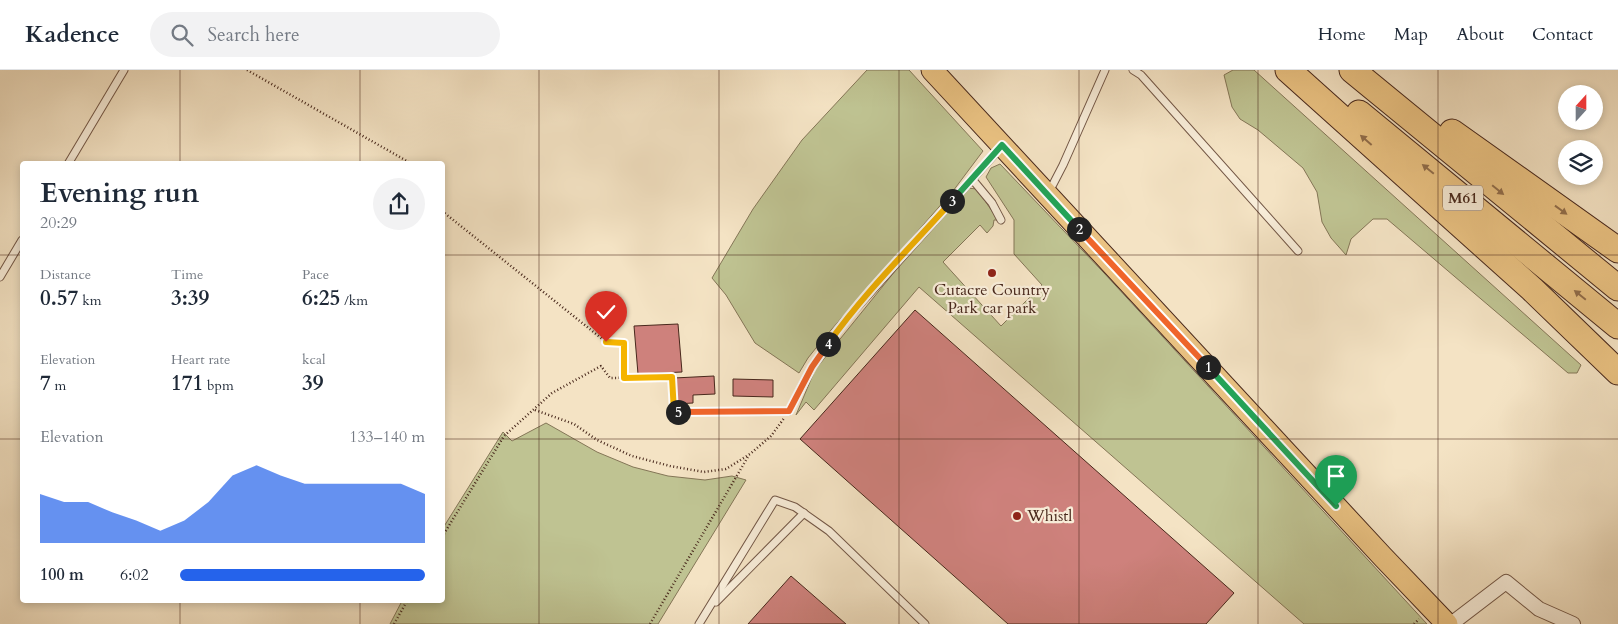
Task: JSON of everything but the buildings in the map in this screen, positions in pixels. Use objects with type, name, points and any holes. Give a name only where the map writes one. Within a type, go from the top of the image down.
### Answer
[{"type":"highway","name":"M61","points":[[1288,70],[1532,289],[1618,372]]},
{"type":"highway","name":"M61","points":[[1307,70],[1618,326]]},
{"type":"highway","name":"M61","points":[[1352,70],[1618,288]]},
{"type":"highway","points":[[1365,70],[1618,250]]},
{"type":"main road","points":[[932,70],[1447,624]]},
{"type":"street","points":[[1451,624],[1506,582],[1539,609],[1573,624]]},
{"type":"lane","points":[[70,161],[124,70]]},
{"type":"lane","points":[[1048,195],[1105,70]]},
{"type":"lane","points":[[1133,70],[1147,83],[1298,251]]},
{"type":"lane","points":[[789,411],[812,367],[842,324],[1002,145]]},
{"type":"lane","points":[[972,178],[992,203],[1001,220]]},
{"type":"lane","points":[[0,277],[20,243]]},
{"type":"lane","points":[[699,624],[762,518],[775,500],[795,507],[829,531],[925,624]]},
{"type":"lane","points":[[708,610],[804,513]]},
{"type":"path","points":[[247,70],[407,161]]},
{"type":"path","points":[[445,213],[606,342],[624,343],[624,378]]},
{"type":"path","points":[[445,532],[504,436],[552,393],[602,366],[610,378],[672,377],[674,412],[789,411]]},
{"type":"path","points":[[535,410],[574,424],[597,440],[632,456],[670,466],[704,472],[726,470],[750,454],[771,436],[789,411]]},
{"type":"path","points":[[650,624],[750,454]]},
{"type":"path","points":[[394,624],[405,603]]},
{"type":"green space","points":[[867,70],[909,70],[983,151],[953,191],[824,338],[799,373],[755,343],[726,295],[712,278],[753,209],[802,140]]},
{"type":"green space","points":[[1233,70],[1254,70],[1581,365],[1577,373],[1568,373],[1387,219],[1373,219],[1351,239],[1346,255],[1331,238],[1322,222],[1317,192],[1303,168],[1258,130],[1240,119],[1232,107],[1224,75]]},
{"type":"green space","points":[[1000,164],[1104,273],[1427,624],[1304,624],[919,287],[814,410],[806,402],[796,415],[815,370],[904,260],[967,188],[977,189],[998,220],[994,220],[993,226],[987,233],[980,225],[943,262],[1001,326],[1042,285],[1014,254],[1014,220],[986,177],[991,168]]},
{"type":"green space","points":[[546,423],[597,452],[633,467],[668,476],[705,480],[732,476],[746,480],[658,624],[390,624],[401,603],[445,603],[445,525],[503,432],[512,441]]},
{"type":"place","name":"Cutacre Country Park car park","points":[[992,273]]},
{"type":"place","name":"Whistl","points":[[1017,516]]},
{"type":"route","points":[[606,342],[624,343],[624,378],[672,377],[674,412],[789,411],[812,367],[842,324],[1002,145],[1336,506]]}]
